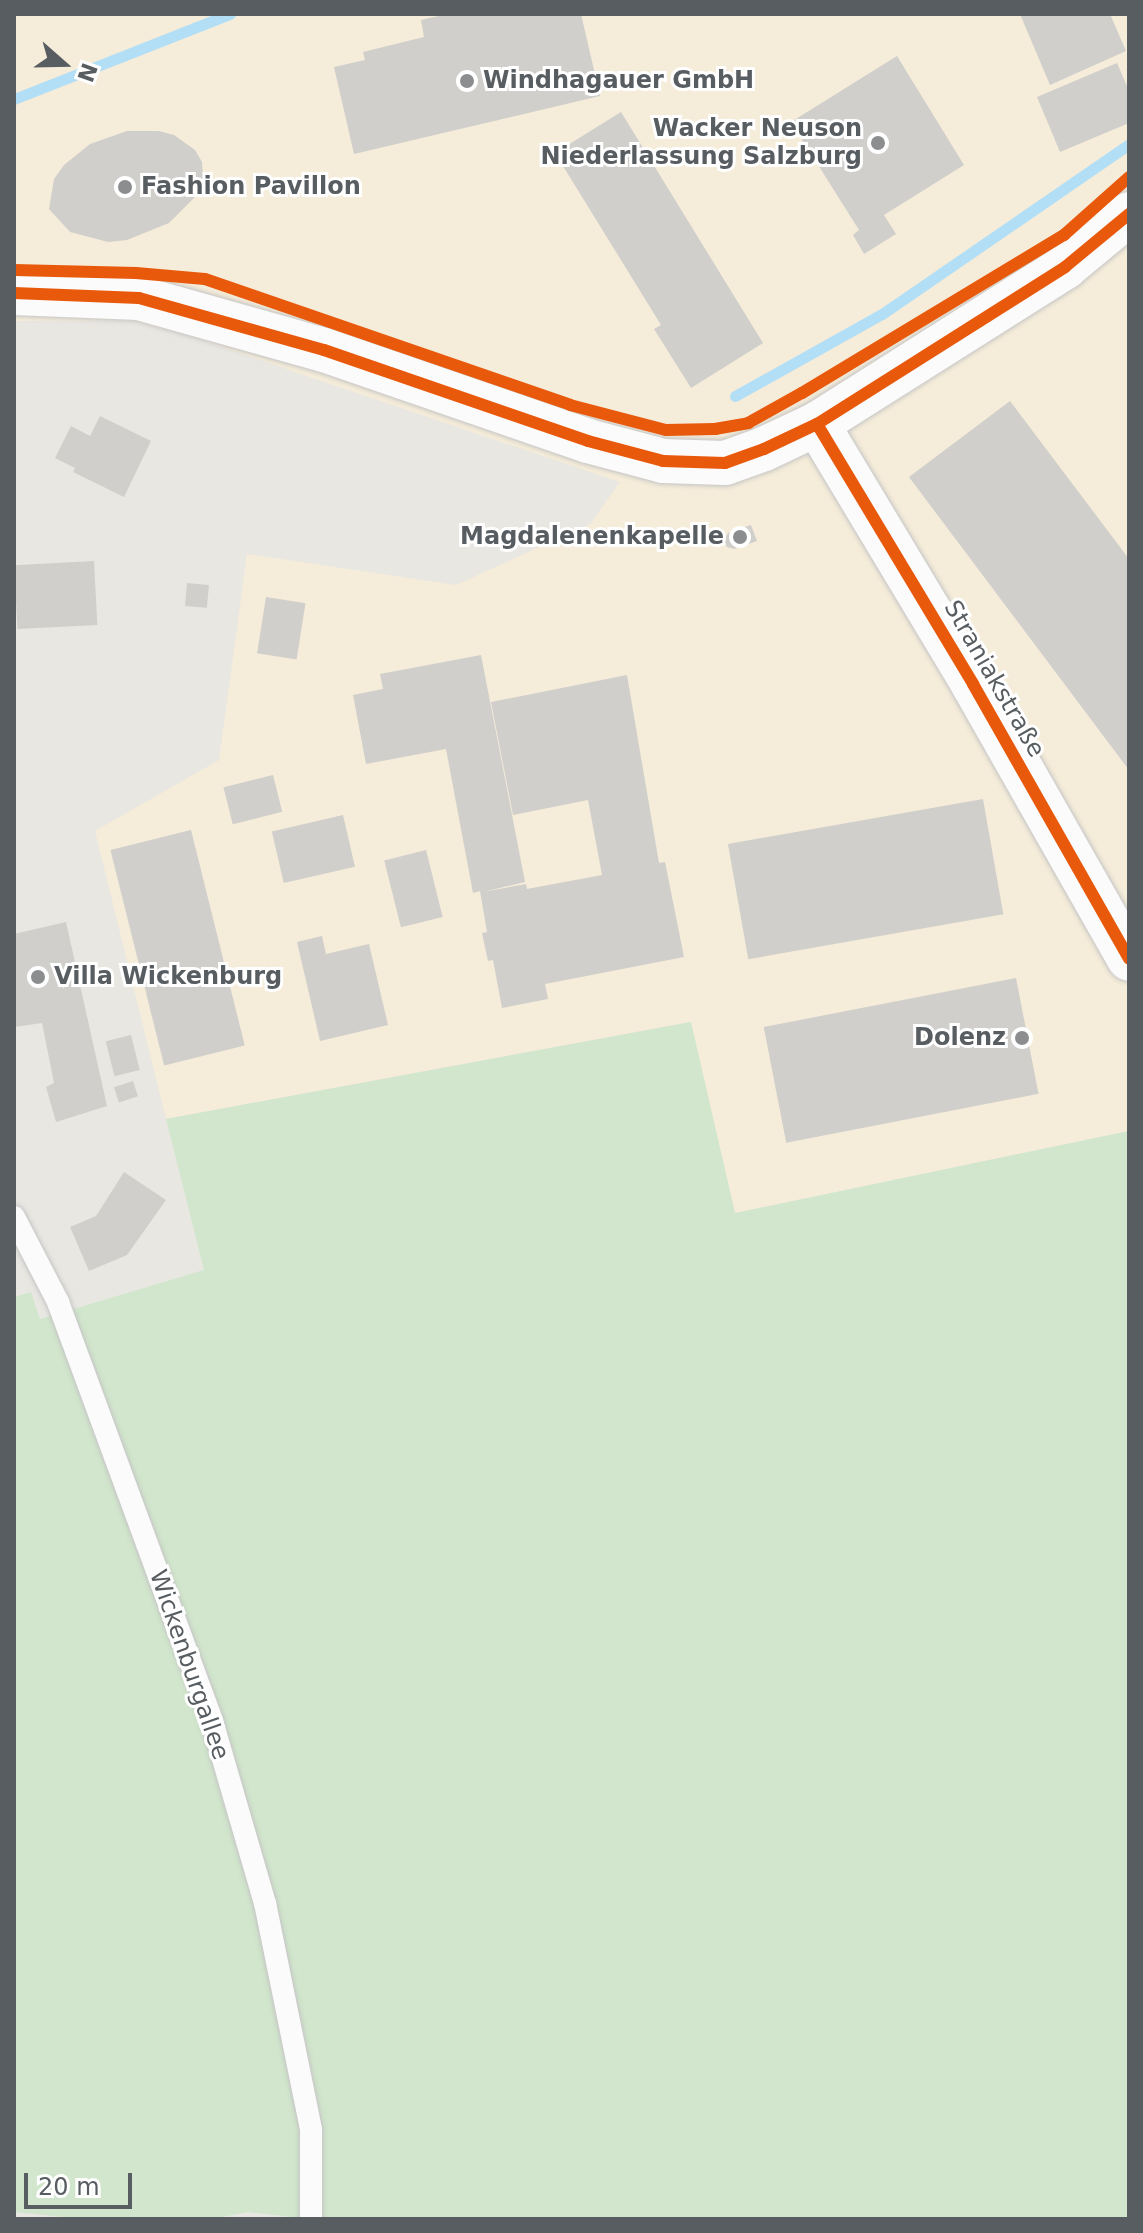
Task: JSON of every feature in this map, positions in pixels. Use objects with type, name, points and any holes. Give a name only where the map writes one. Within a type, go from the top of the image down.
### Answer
[{"type":"street","points":[[14,293],[139,298],[324,350],[588,441],[663,461],[725,463],[817,424],[1065,267],[1129,214]]},
{"type":"street","name":"Straniakstraße","points":[[817,424],[973,684],[1129,959]]},
{"type":"lane","name":"Wickenburgallee","points":[[14,1217],[58,1302],[212,1721],[265,1903],[311,2130],[311,2219]]},
{"type":"shaded area","points":[[14,14],[1129,14],[1129,1131],[735,1213],[690,1022],[166,1119],[95,831],[219,760],[247,554],[456,585],[590,524],[620,482],[189,336],[131,321],[14,321]]},
{"type":"green space","points":[[691,1022],[735,1213],[1129,1131],[1129,2219],[309,2219],[248,2212],[212,2219],[82,2219],[14,2212],[14,1297],[31,1292],[40,1319],[204,1270],[166,1119]]},
{"type":"building","name":"Windhagauer GmbH","points":[[447,14],[581,14],[600,96],[354,154],[334,67],[365,60],[363,52],[424,37],[421,20]]},
{"type":"building","points":[[1020,14],[1110,14],[1126,51],[1050,85]]},
{"type":"building","name":"Wacker Neuson Niederlassung Salzburg","points":[[897,56],[964,165],[884,215],[896,234],[864,254],[853,235],[859,230],[791,122]]},
{"type":"building","points":[[1117,63],[1129,91],[1129,123],[1060,152],[1037,97]]},
{"type":"building","points":[[621,112],[763,343],[691,388],[654,329],[661,325],[555,153]]},
{"type":"building","name":"Fashion Pavillon","points":[[127,131],[159,131],[174,135],[195,150],[202,162],[203,177],[195,197],[169,223],[127,240],[108,242],[70,232],[49,209],[54,179],[64,165],[90,144]]},
{"type":"building","points":[[1010,401],[1129,559],[1129,770],[909,477]]},
{"type":"building","points":[[100,416],[151,441],[124,497],[73,472],[75,468],[55,458],[71,426],[90,436]]},
{"type":"building","name":"Magdalenenkapelle","points":[[751,525],[757,541],[734,549],[727,547],[724,540],[728,533]]},
{"type":"building","points":[[94,561],[97,625],[17,629],[14,565]]},
{"type":"building","points":[[187,583],[209,585],[207,608],[185,606]]},
{"type":"building","points":[[266,597],[306,603],[297,660],[257,653]]},
{"type":"building","points":[[481,655],[525,882],[483,892],[526,884],[527,889],[602,875],[588,800],[513,815],[491,702],[627,675],[659,863],[665,862],[684,957],[545,984],[548,999],[502,1008],[493,960],[488,961],[482,933],[487,932],[480,891],[473,893],[446,749],[366,764],[353,695],[383,689],[380,674]]},
{"type":"building","points":[[273,775],[282,812],[233,824],[224,787]]},
{"type":"building","points":[[983,799],[1003,914],[748,959],[728,844]]},
{"type":"building","points":[[343,815],[355,867],[284,883],[272,831]]},
{"type":"building","points":[[191,830],[245,1045],[164,1065],[110,850]]},
{"type":"building","points":[[426,850],[443,917],[401,927],[384,860]]},
{"type":"building","points":[[66,922],[107,1106],[56,1122],[46,1087],[54,1083],[42,1023],[14,1027],[14,934]]},
{"type":"building","points":[[322,936],[326,954],[369,944],[388,1025],[320,1041],[297,942]]},
{"type":"building","points":[[1016,978],[1039,1094],[786,1143],[764,1027]]},
{"type":"building","points":[[131,1035],[140,1070],[114,1076],[106,1041]]},
{"type":"building","points":[[133,1081],[138,1096],[119,1102],[114,1087]]},
{"type":"building","points":[[124,1172],[166,1200],[127,1255],[89,1271],[70,1227],[96,1216]]},
{"type":"waterway","points":[[14,99],[230,14]]},
{"type":"waterway","points":[[735,396],[882,314],[1129,144]]},
{"type":"cycle path","points":[[14,270],[136,273],[205,279],[570,405],[666,430],[715,429],[748,423],[802,393],[1064,235],[1129,177]]},
{"type":"cycle path","points":[[14,293],[139,298],[324,350],[588,441],[663,461],[725,463],[817,424],[1065,267],[1129,214]]},
{"type":"cycle path","points":[[817,424],[973,684],[1129,959]]},
{"type":"place","name":"Windhagauer GmbH","points":[[467,81]]},
{"type":"place","name":"Wacker Neuson Niederlassung Salzburg","points":[[878,143]]},
{"type":"place","name":"Fashion Pavillon","points":[[125,187]]},
{"type":"place","name":"Magdalenenkapelle","points":[[740,537]]},
{"type":"place","name":"Villa Wickenburg","points":[[38,977]]},
{"type":"place","name":"Dolenz","points":[[1022,1038]]}]
